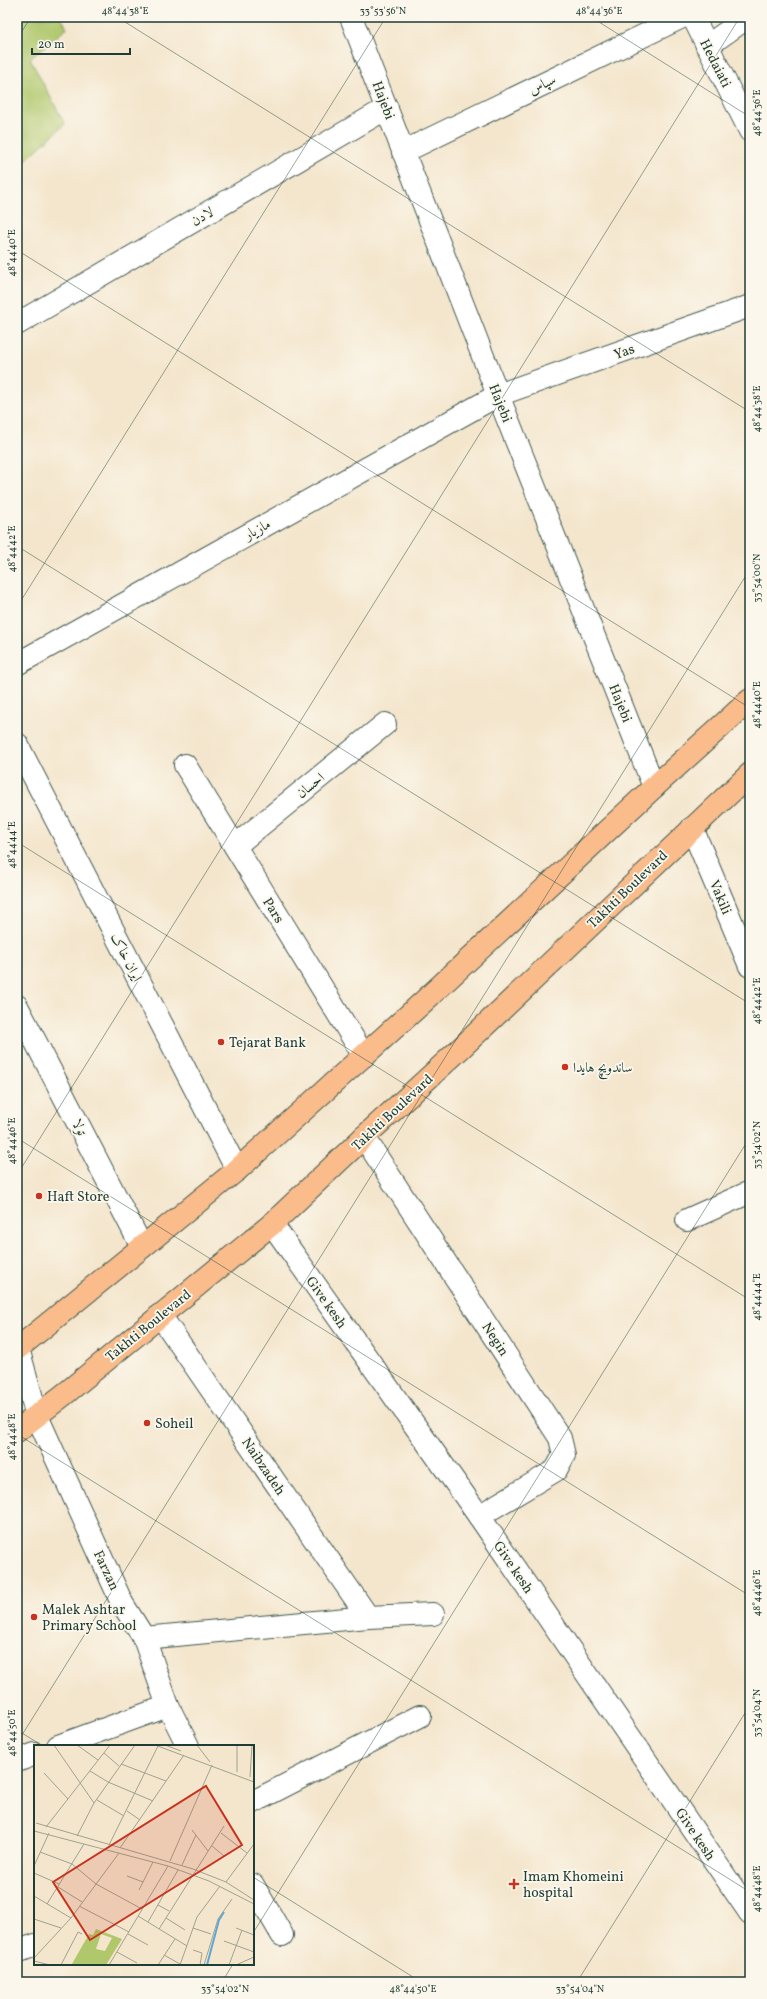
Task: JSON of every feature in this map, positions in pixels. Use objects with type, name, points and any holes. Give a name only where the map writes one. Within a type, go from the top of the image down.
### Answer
[{"type":"main road","points":[[17,1347],[237,1170],[364,1056],[654,786],[750,700]]},
{"type":"main road","name":"Takhti Boulevard","points":[[17,1431],[272,1224],[460,1049],[750,774]]},
{"type":"street","name":"Hajebi","points":[[351,17],[498,395],[654,786]]},
{"type":"street","name":"سپاس","points":[[403,152],[682,17]]},
{"type":"street","name":"Hedaiati","points":[[693,17],[750,131]]},
{"type":"street","points":[[707,46],[748,17]]},
{"type":"street","name":"لادن","points":[[17,324],[387,108]]},
{"type":"street","name":"Yas","points":[[498,395],[750,306]]},
{"type":"street","name":"مازیار","points":[[17,664],[498,395]]},
{"type":"street","name":"احسان","points":[[235,846],[385,724]]},
{"type":"street","name":"ایران خاک","points":[[17,744],[237,1170]]},
{"type":"street","name":"Pars","points":[[185,765],[364,1056]]},
{"type":"street","name":"Vakili","points":[[692,828],[750,966]]},
{"type":"street","name":"تولا","points":[[17,1006],[142,1247]]},
{"type":"street","name":"Negin","points":[[364,1137],[560,1438],[564,1455],[556,1470],[479,1516]]},
{"type":"street","points":[[687,1220],[750,1192]]},
{"type":"street","name":"Give kesh","points":[[272,1224],[479,1516],[750,1913]]},
{"type":"street","name":"Naibzadeh","points":[[160,1315],[368,1618]]},
{"type":"street","name":"Farzan","points":[[17,1347],[37,1416],[122,1603],[144,1638],[168,1706],[188,1745]]},
{"type":"street","points":[[144,1638],[368,1618],[433,1614]]},
{"type":"street","points":[[61,1745],[168,1706]]},
{"type":"street","points":[[254,1801],[420,1716]]},
{"type":"street","points":[[17,1761],[34,1754]]},
{"type":"street","points":[[254,1887],[282,1935]]},
{"type":"street","points":[[17,1952],[34,1945]]},
{"type":"green space","points":[[17,17],[61,17],[67,28],[30,59],[65,124],[17,168]]},
{"type":"place","name":"Tejarat Bank","points":[[221,1042]]},
{"type":"place","name":"ساندویچ هایدا","points":[[565,1067]]},
{"type":"place","name":"Haft Store","points":[[39,1196]]},
{"type":"place","name":"Soheil","points":[[147,1423]]},
{"type":"place","name":"Malek Ashtar Primary School","points":[[34,1617]]},
{"type":"place","name":"Imam Khomeini hospital","points":[[514,1884]]}]
